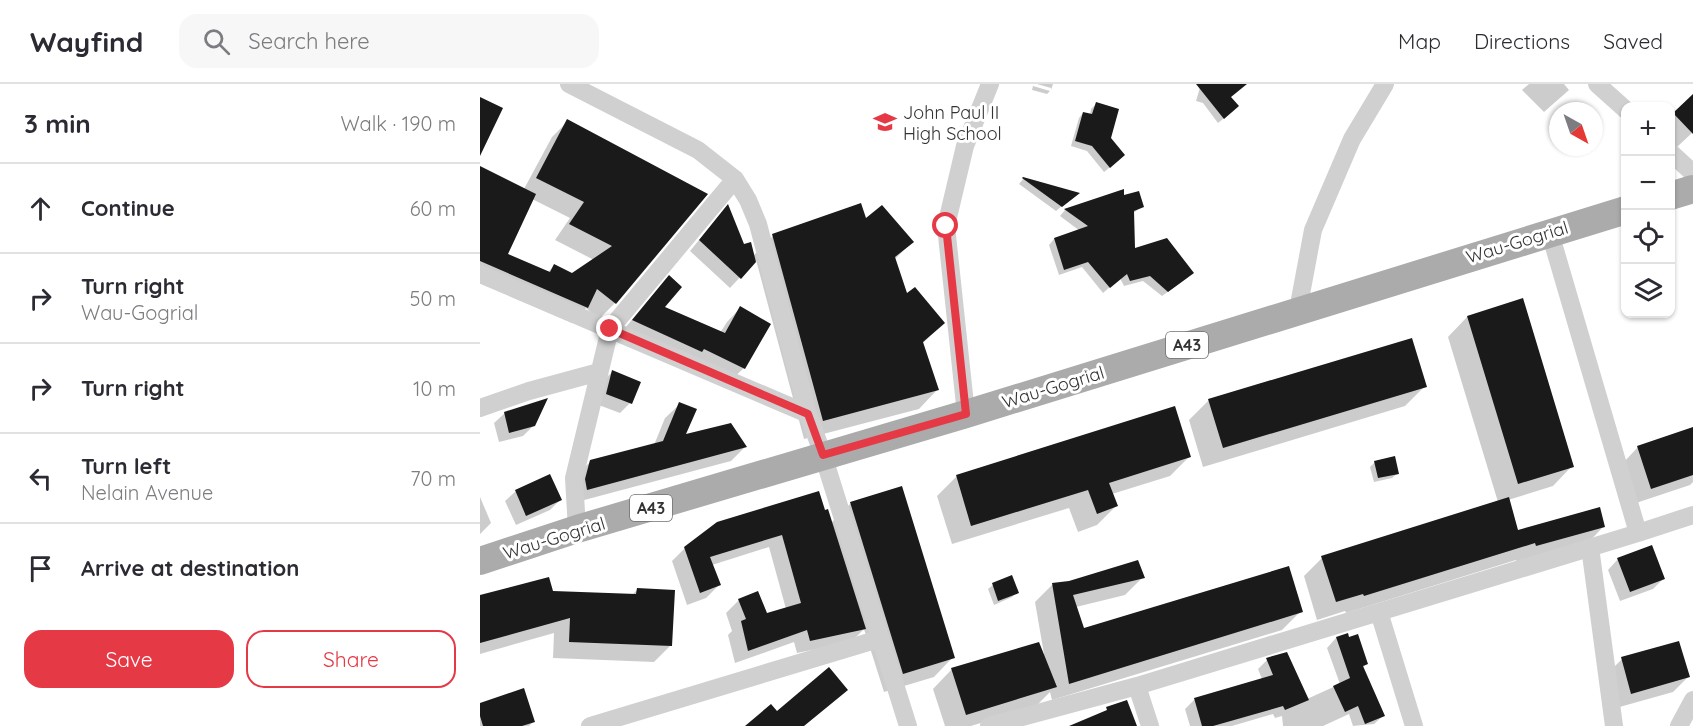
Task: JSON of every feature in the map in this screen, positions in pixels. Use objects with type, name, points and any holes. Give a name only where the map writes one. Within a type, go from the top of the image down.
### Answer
[{"type":"main road","points":[[1675,194],[1693,189]]},
{"type":"main road","name":"Wau-Gogrial","points":[[480,561],[823,455],[966,414],[1621,211]]},
{"type":"street","points":[[569,84],[698,150],[735,179],[748,200],[758,224],[808,414],[908,726]]},
{"type":"street","points":[[966,414],[946,226],[965,146],[990,84]]},
{"type":"street","points":[[1298,310],[1313,230],[1352,139],[1384,84]]},
{"type":"street","points":[[1597,84],[1621,106]]},
{"type":"street","points":[[1675,156],[1693,173]]},
{"type":"street","points":[[577,530],[574,478],[610,329],[735,179]]},
{"type":"street","points":[[1550,232],[1638,533]]},
{"type":"street","points":[[480,274],[808,414]]},
{"type":"street","points":[[480,408],[529,391],[599,372]]},
{"type":"street","points":[[989,726],[1137,686],[1638,533],[1693,514]]},
{"type":"street","points":[[1590,547],[1614,726]]},
{"type":"street","points":[[1378,612],[1414,726]]},
{"type":"street","points":[[596,725],[879,639]]},
{"type":"street","points":[[1137,686],[1150,726]]},
{"type":"street","points":[[1679,726],[1693,700]]},
{"type":"building","points":[[1196,84],[1247,84],[1231,97],[1239,106],[1224,119]]},
{"type":"building","points":[[1693,94],[1693,134],[1675,115],[1675,111]]},
{"type":"building","points":[[480,97],[503,108],[480,156]]},
{"type":"building","points":[[1096,102],[1119,109],[1111,138],[1125,155],[1110,168],[1092,146],[1075,141],[1083,112],[1092,114]]},
{"type":"building","points":[[567,119],[708,194],[616,304],[597,289],[588,308],[480,261],[480,166],[536,194],[508,254],[550,272],[554,264],[572,273],[612,246],[569,224],[584,202],[536,178]]},
{"type":"building","points":[[1023,177],[1080,193],[1062,207]]},
{"type":"building","points":[[1124,189],[1124,195],[1139,191],[1144,207],[1134,211],[1135,248],[1167,238],[1194,273],[1168,292],[1150,276],[1130,281],[1127,274],[1110,288],[1088,262],[1064,270],[1054,238],[1088,226],[1064,209]]},
{"type":"building","points":[[861,203],[866,218],[882,205],[914,242],[895,257],[907,293],[915,287],[945,323],[923,342],[939,390],[823,421],[772,234]]},
{"type":"building","points":[[728,204],[744,244],[751,242],[756,262],[741,279],[699,240]]},
{"type":"building","points":[[669,275],[682,287],[665,307],[725,333],[740,306],[771,324],[745,369],[704,349],[702,352],[632,320]]},
{"type":"building","points":[[1523,298],[1574,467],[1518,484],[1467,316]]},
{"type":"building","points":[[1412,338],[1427,387],[1223,448],[1208,399]]},
{"type":"building","points":[[612,370],[641,382],[632,404],[606,394]]},
{"type":"building","points":[[548,398],[535,426],[509,433],[504,412]]},
{"type":"building","points":[[679,402],[697,409],[686,434],[731,423],[747,447],[587,490],[585,479],[590,460],[663,441]]},
{"type":"building","points":[[1175,406],[1191,457],[1109,483],[1118,506],[1097,514],[1088,490],[971,526],[956,475]]},
{"type":"building","points":[[1693,427],[1693,475],[1651,489],[1637,446]]},
{"type":"building","points":[[1395,456],[1399,474],[1378,478],[1374,461]]},
{"type":"building","points":[[550,474],[562,500],[526,516],[515,490]]},
{"type":"building","points":[[902,486],[955,658],[903,674],[850,502]]},
{"type":"building","points":[[819,491],[825,510],[828,509],[866,629],[810,641],[807,630],[748,651],[741,621],[746,619],[738,599],[758,591],[767,613],[801,603],[782,535],[710,557],[721,585],[700,593],[684,547],[717,522]]},
{"type":"building","points":[[1509,497],[1518,530],[1600,507],[1605,527],[1536,546],[1535,543],[1364,596],[1363,594],[1336,602],[1321,556]]},
{"type":"building","points":[[1652,545],[1665,579],[1630,592],[1617,558]]},
{"type":"building","points":[[1138,560],[1145,578],[1073,595],[1084,628],[1289,566],[1303,612],[1069,684],[1052,583],[1069,581]]},
{"type":"building","points":[[1012,575],[1019,593],[998,601],[992,583]]},
{"type":"building","points":[[549,577],[553,591],[636,594],[637,588],[675,590],[672,646],[569,642],[570,618],[480,643],[480,595]]},
{"type":"building","points":[[1348,633],[1349,637],[1358,634],[1368,664],[1363,666],[1385,716],[1365,724],[1358,706],[1345,712],[1333,686],[1350,678],[1336,637]]},
{"type":"building","points":[[1679,641],[1690,677],[1631,694],[1621,657]]},
{"type":"building","points":[[1039,642],[1057,687],[966,715],[951,668]]},
{"type":"building","points":[[1287,652],[1309,700],[1285,710],[1283,706],[1213,726],[1202,726],[1194,698],[1273,675],[1266,658]]},
{"type":"building","points":[[829,667],[848,690],[804,726],[745,726],[771,704],[777,711]]},
{"type":"building","points":[[524,688],[535,722],[522,726],[483,726],[480,703]]},
{"type":"building","points":[[1127,700],[1137,726],[1069,726],[1107,710],[1106,707]]},
{"type":"place","name":"John Paul II High School","points":[[885,122]]},
{"type":"route","points":[[610,329],[808,414],[823,455],[966,414],[946,226]]}]
